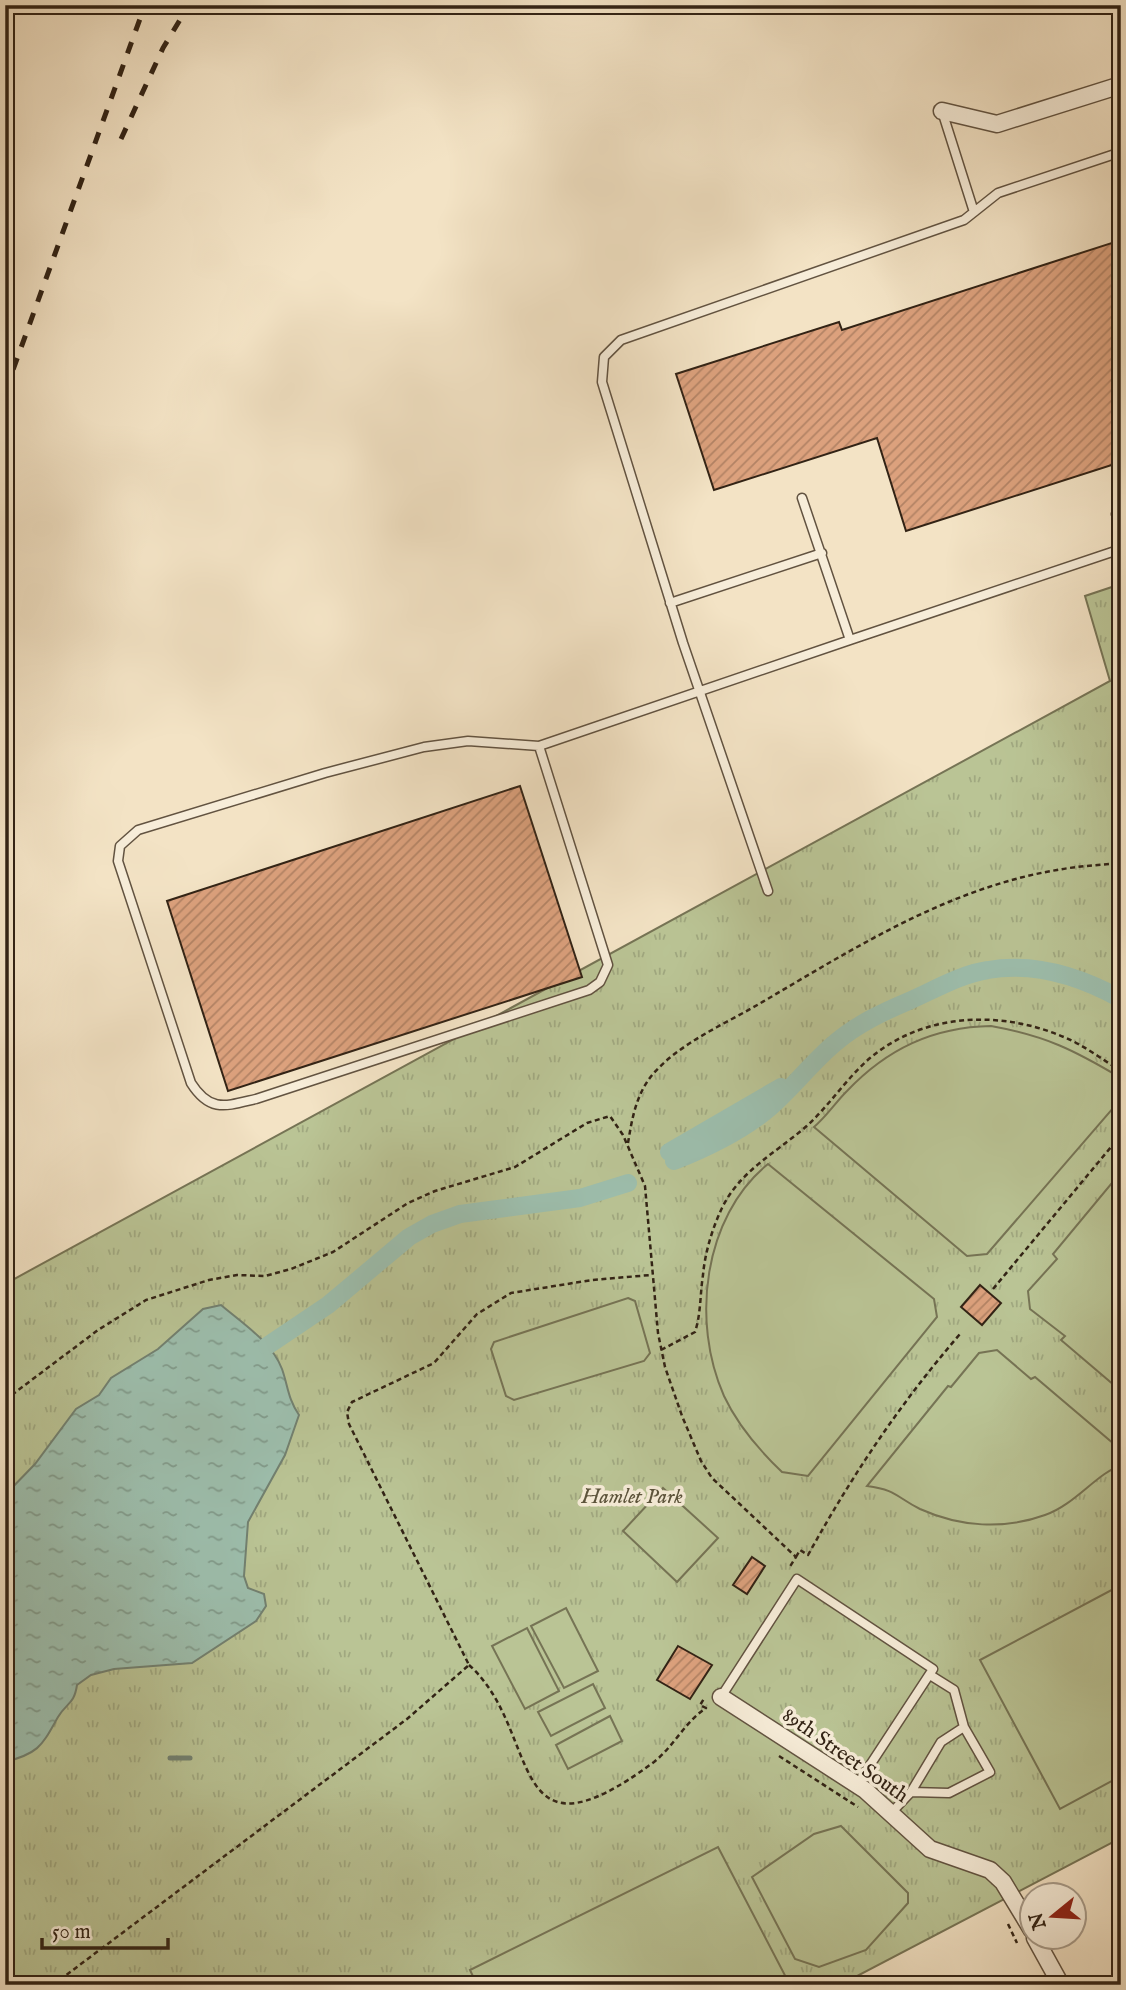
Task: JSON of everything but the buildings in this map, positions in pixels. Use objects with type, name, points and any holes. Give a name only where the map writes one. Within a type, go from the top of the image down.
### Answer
[{"type":"street","points":[[942,111],[998,124],[1121,85]]},
{"type":"street","name":"89th Street South","points":[[714,1695],[857,1785],[891,1812],[930,1849],[990,1870],[1003,1882],[1018,1908]]},
{"type":"street","points":[[1043,1952],[1061,1985]]},
{"type":"lane","points":[[942,111],[974,212]]},
{"type":"lane","points":[[768,891],[670,603],[602,382],[604,357],[621,340],[964,220],[998,193],[1121,152]]},
{"type":"lane","points":[[802,498],[850,640]]},
{"type":"lane","points":[[1121,502],[1116,514],[1121,527]]},
{"type":"lane","points":[[539,746],[608,965],[600,982],[589,990],[256,1099],[221,1107],[200,1097],[191,1083],[118,861],[120,846],[138,830],[325,773],[424,747],[468,741],[539,746],[1121,549]]},
{"type":"lane","points":[[670,603],[822,554]]},
{"type":"lane","points":[[714,1695],[797,1579],[933,1669],[857,1785]]},
{"type":"lane","points":[[911,1792],[949,1793],[990,1772],[964,1727],[954,1690],[930,1675]]},
{"type":"lane","points":[[891,1812],[911,1792],[941,1742],[964,1727]]},
{"type":"path","points":[[627,1145],[635,1106],[652,1075],[678,1051],[815,971],[912,916],[979,891],[1056,870],[1121,863]]},
{"type":"path","points":[[661,1350],[679,1343],[695,1332],[711,1238],[723,1207],[740,1182],[754,1166],[808,1125],[857,1070],[890,1045],[916,1032],[956,1020],[1009,1022],[1068,1038],[1121,1071]]},
{"type":"path","points":[[5,1400],[98,1330],[146,1300],[209,1280],[237,1275],[265,1276],[291,1269],[333,1252],[408,1203],[435,1191],[515,1167],[600,1117],[610,1116],[617,1122],[646,1186],[651,1240],[650,1275],[661,1350],[682,1416],[701,1461],[712,1478],[796,1558]]},
{"type":"path","points":[[993,1290],[1121,1136]]},
{"type":"path","points":[[650,1275],[580,1281],[511,1293],[477,1314],[434,1363],[352,1402],[347,1412],[349,1424],[469,1665],[489,1688],[531,1779],[545,1796],[561,1805],[577,1803],[604,1792],[654,1761],[673,1744],[691,1718],[706,1708],[700,1705],[714,1695]]},
{"type":"path","points":[[788,1569],[800,1550],[808,1555],[870,1448],[911,1391],[960,1334]]},
{"type":"path","points":[[53,1985],[407,1718],[469,1665]]},
{"type":"path","points":[[774,1753],[865,1812]]},
{"type":"path","points":[[1005,1918],[1017,1943]]},
{"type":"green space","name":"Hamlet Park","points":[[1121,584],[1121,1838],[1037,1882],[1018,1882],[1018,1892],[840,1985],[5,1985],[5,1284],[1110,681],[1085,596]]},
{"type":"green space","points":[[991,1026],[1044,1039],[1104,1068],[1121,1078],[1121,1099],[987,1254],[967,1256],[814,1127],[862,1076],[895,1052],[930,1036],[970,1027]]},
{"type":"green space","points":[[768,1164],[934,1299],[937,1317],[808,1476],[782,1472],[742,1427],[724,1396],[714,1367],[708,1336],[706,1304],[709,1272],[717,1241],[729,1212],[746,1186]]},
{"type":"green space","points":[[1121,1172],[1121,1391],[1061,1340],[1065,1336],[1030,1309],[1028,1291],[1057,1259],[1053,1254]]},
{"type":"green space","points":[[628,1298],[635,1301],[650,1353],[644,1361],[514,1400],[506,1396],[491,1349],[494,1342]]},
{"type":"green space","points":[[997,1350],[1031,1379],[1035,1377],[1121,1450],[1121,1466],[1104,1474],[1056,1510],[1014,1523],[982,1524],[951,1520],[920,1509],[891,1492],[867,1486],[948,1386],[951,1387],[979,1353]]},
{"type":"green space","points":[[663,1488],[718,1538],[677,1582],[623,1531]]},
{"type":"green space","points":[[1121,1585],[1121,1776],[1060,1809],[980,1660]]},
{"type":"green space","points":[[566,1608],[598,1671],[564,1688],[531,1626]]},
{"type":"green space","points":[[527,1628],[559,1691],[525,1709],[492,1646]]},
{"type":"green space","points":[[593,1684],[605,1708],[551,1736],[538,1712]]},
{"type":"green space","points":[[610,1716],[622,1741],[568,1769],[556,1745]]},
{"type":"green space","points":[[841,1826],[908,1893],[908,1903],[866,1950],[819,1967],[795,1959],[752,1877],[814,1834]]},
{"type":"green space","points":[[718,1847],[790,1985],[477,1985],[470,1970]]},
{"type":"water","points":[[221,1305],[271,1350],[282,1369],[290,1398],[299,1415],[285,1455],[248,1522],[244,1576],[248,1588],[264,1594],[266,1606],[256,1621],[192,1663],[114,1669],[91,1675],[77,1685],[72,1700],[61,1712],[39,1747],[5,1762],[5,1495],[35,1464],[76,1409],[99,1395],[111,1378],[158,1349],[203,1309]]},
{"type":"waterway","points":[[674,1161],[722,1139],[756,1118],[852,1030],[870,1019],[968,975],[1005,968],[1040,970],[1090,984],[1121,999]]},
{"type":"waterway","points":[[669,1152],[781,1087]]},
{"type":"waterway","points":[[267,1346],[328,1305],[409,1237],[432,1224],[460,1214],[580,1198],[628,1183]]},
{"type":"waterway","points":[[170,1758],[190,1758]]},
{"type":"railway","points":[[5,392],[145,5]]},
{"type":"railway","points":[[121,139],[163,48],[189,5]]}]
